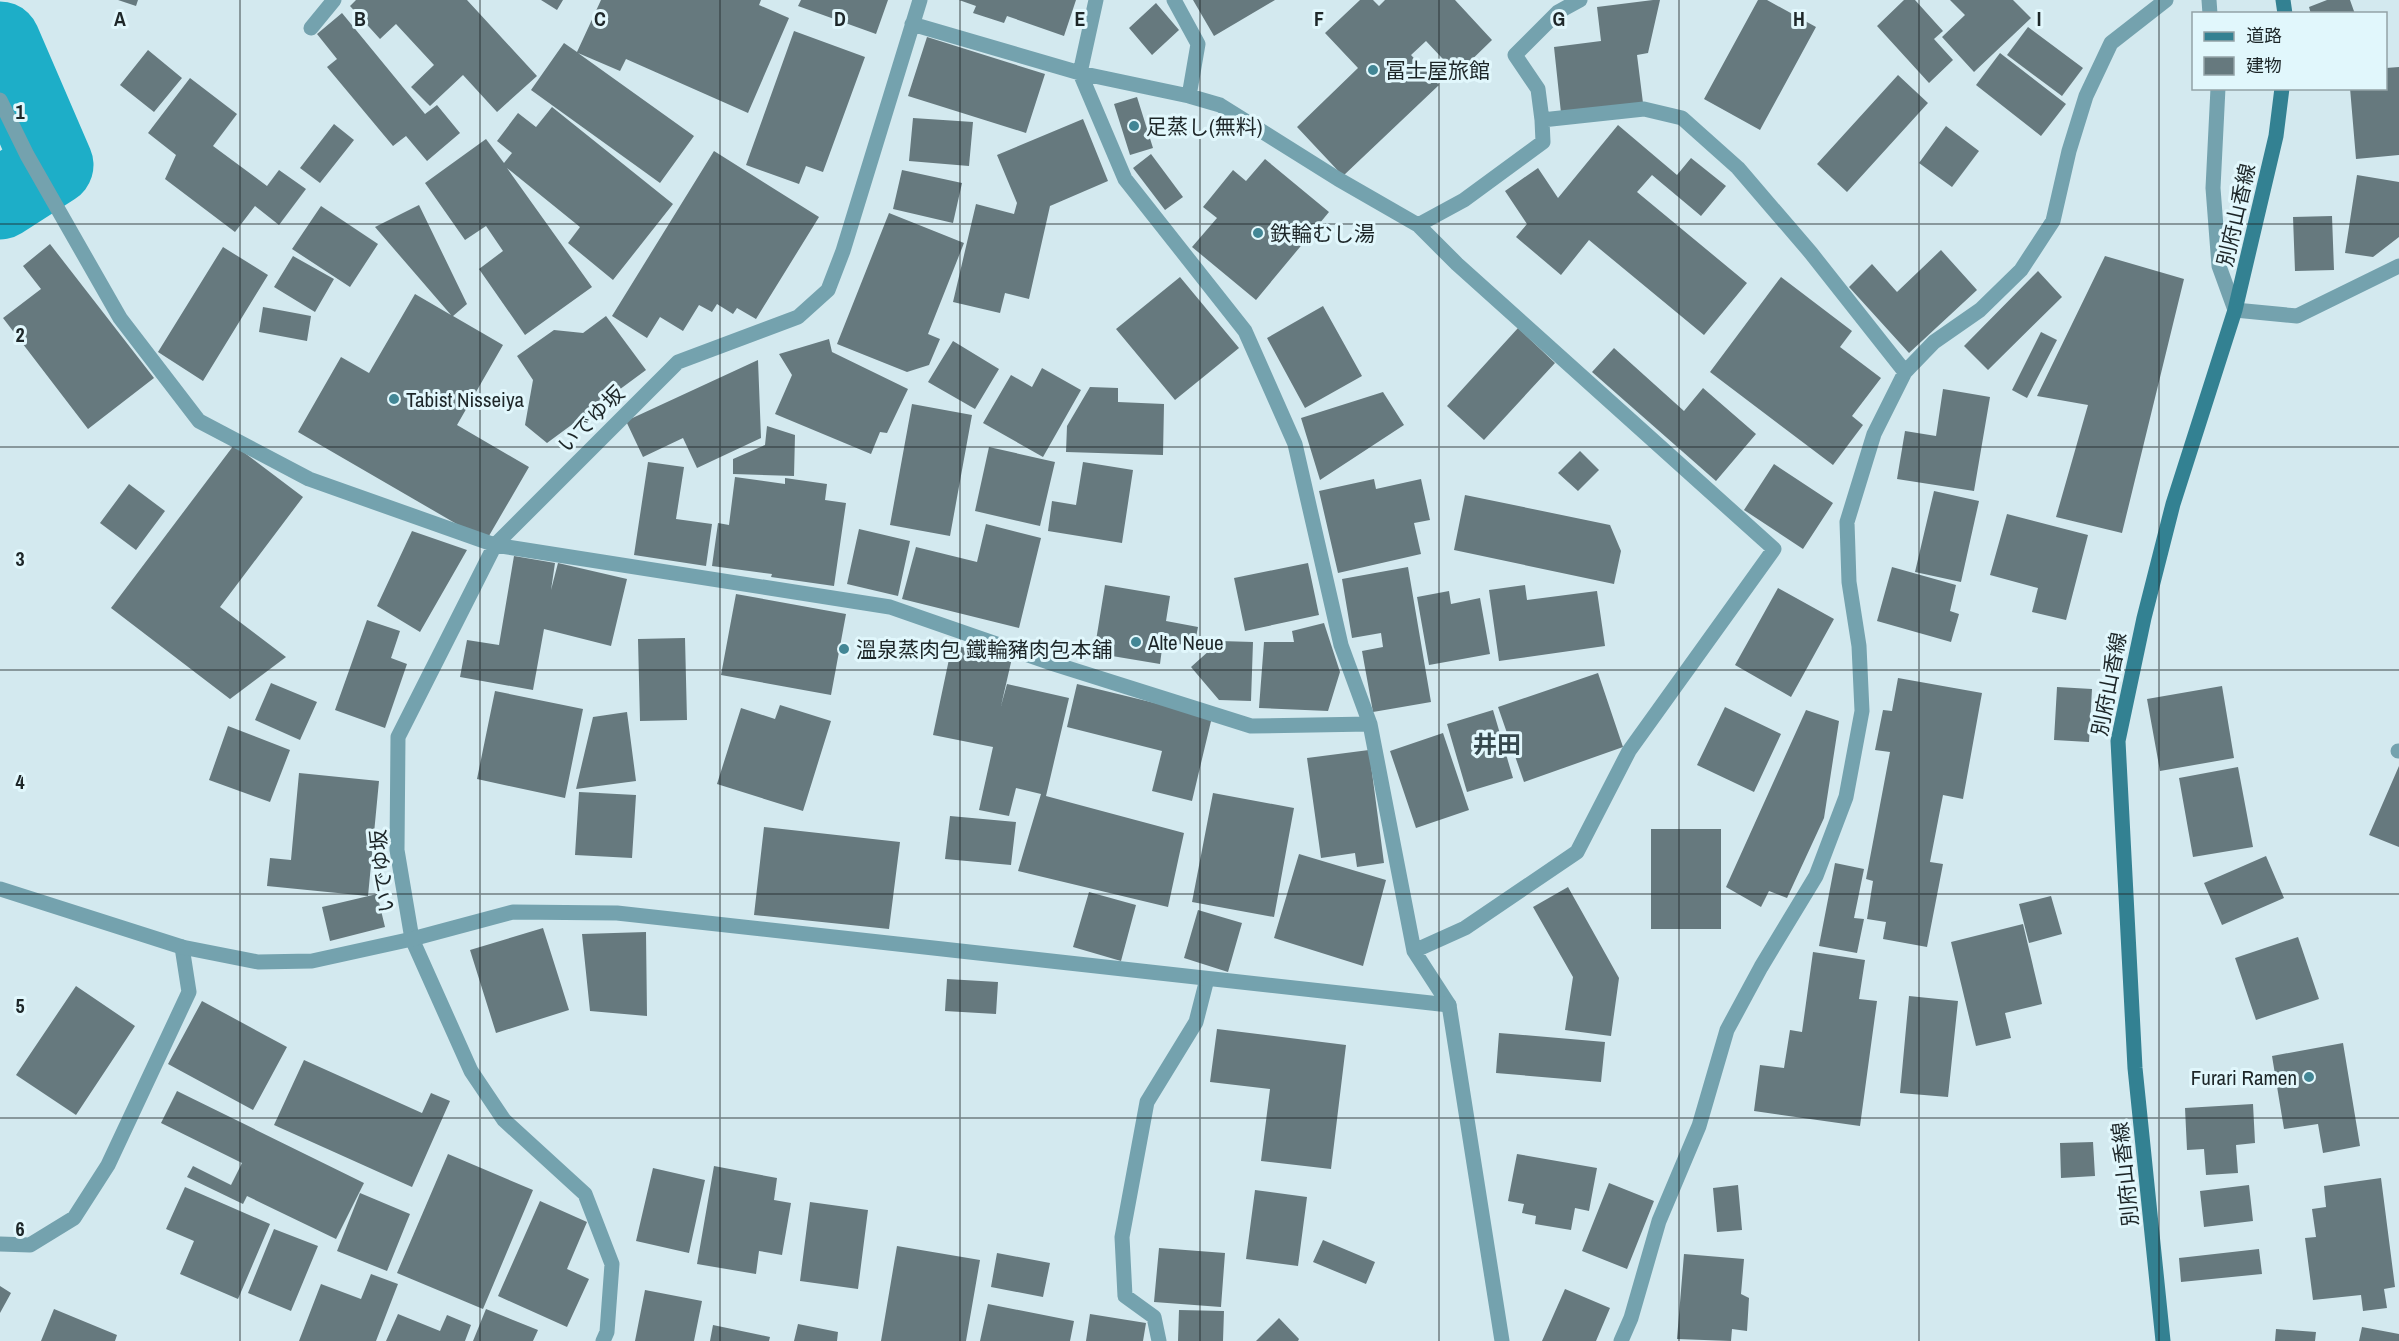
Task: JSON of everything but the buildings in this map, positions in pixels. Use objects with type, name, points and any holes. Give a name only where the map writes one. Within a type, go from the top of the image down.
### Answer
[{"type":"main road","name":"別府山香線","points":[[2163,1341],[2135,1068],[2118,741],[2144,618],[2173,504],[2235,310],[2276,136],[2282,90]]},
{"type":"street","points":[[311,28],[334,0]]},
{"type":"street","name":"いでゆ坂","points":[[603,1341],[607,1332],[612,1264],[585,1194],[504,1120],[471,1071],[412,939],[397,850],[398,737],[495,545],[678,362],[798,317],[828,290],[843,251],[920,0]]},
{"type":"street","points":[[1096,0],[1080,73],[1125,179],[1245,331],[1295,444],[1341,645],[1370,724],[1414,951],[1449,1005],[1502,1341]]},
{"type":"street","points":[[1174,0],[1198,44],[1189,96]]},
{"type":"street","points":[[1418,225],[1464,200],[1543,142],[1538,89],[1515,55],[1558,12],[1580,0]]},
{"type":"street","points":[[1621,1341],[1631,1318],[1659,1221],[1699,1126],[1727,1030],[1761,967],[1816,876],[1846,797],[1862,711],[1859,646],[1849,582],[1847,522],[1874,434],[1905,372],[1934,342],[1980,310],[2021,270],[2054,221],[2069,151],[2086,96],[2111,43],[2166,0]]},
{"type":"street","points":[[912,24],[1080,73],[1221,105],[1338,179],[1418,225],[1457,264],[1774,549],[1629,751],[1577,852],[1465,928],[1414,951]]},
{"type":"street","points":[[2218,90],[2213,188],[2219,266],[2235,310],[2297,316],[2399,266]]},
{"type":"street","points":[[0,100],[27,156],[120,318],[199,421],[309,479],[495,545],[890,607],[1048,662],[1251,726],[1370,724]]},
{"type":"street","points":[[1542,120],[1644,109],[1682,118],[1738,168],[1811,254],[1905,372]]},
{"type":"street","points":[[0,889],[182,947],[258,962],[312,961],[412,939],[513,912],[617,913],[1449,1005]]},
{"type":"street","points":[[0,1244],[30,1245],[74,1218],[108,1165],[189,992],[182,947]]},
{"type":"street","points":[[1159,1341],[1154,1317],[1125,1296],[1122,1237],[1148,1102],[1196,1022],[1207,979]]},
{"type":"waterway","points":[[0,42],[53,165],[0,199]]},
{"type":"place","name":"冨士屋旅館","points":[[1373,70]]},
{"type":"place","name":"足蒸し(無料)","points":[[1134,126]]},
{"type":"place","name":"鉄輪むし湯","points":[[1258,233]]},
{"type":"place","name":"Tabist Nisseiya","points":[[394,399]]},
{"type":"place","name":"Alte Neue","points":[[1136,642]]},
{"type":"place","name":"溫泉蒸肉包 鐵輪豬肉包本舖","points":[[844,649]]},
{"type":"place","name":"Furari Ramen","points":[[2309,1077]]},
{"type":"district","name":"井田","points":[[1497,744]]}]
